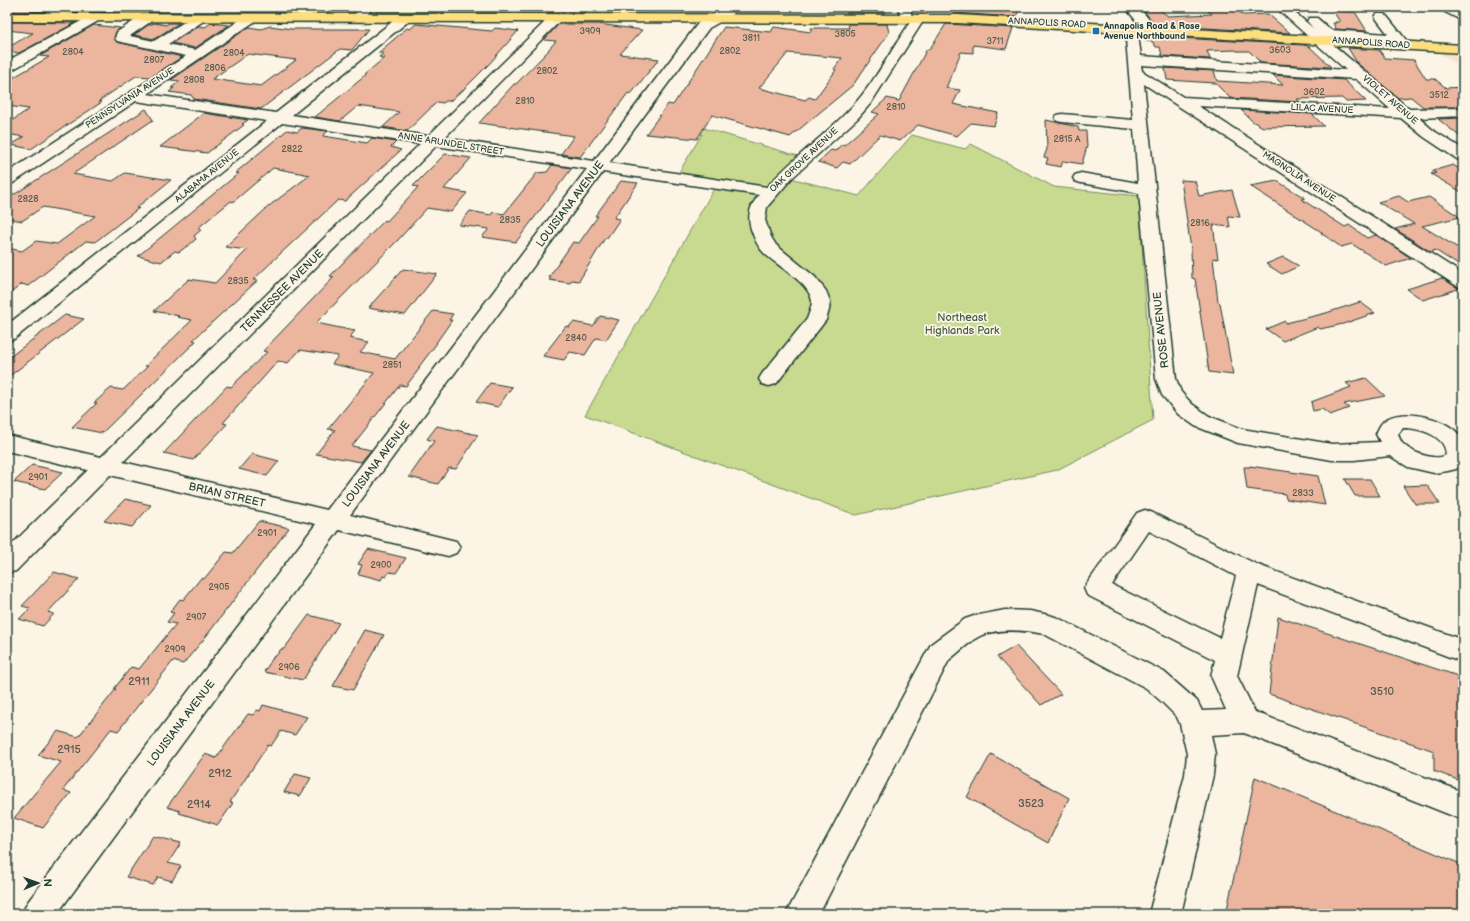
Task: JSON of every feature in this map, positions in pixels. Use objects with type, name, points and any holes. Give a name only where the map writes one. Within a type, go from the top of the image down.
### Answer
[{"type":"main road","name":"ANNAPOLIS ROAD","points":[[7,16],[132,17],[146,12],[201,17],[253,17],[306,12],[359,17],[556,18],[723,12],[910,15],[1320,40],[1348,38],[1463,49]]},
{"type":"street","points":[[45,17],[74,7]]},
{"type":"street","points":[[359,17],[367,7]]},
{"type":"street","points":[[1131,7],[1151,30]]},
{"type":"street","name":"VIOLET AVENUE","points":[[1281,7],[1296,14],[1320,40],[1429,134],[1463,156]]},
{"type":"street","points":[[1444,7],[1463,17]]},
{"type":"street","points":[[146,12],[122,35],[122,38],[197,54]]},
{"type":"street","name":"LOUISIANA AVENUE","points":[[38,914],[704,25],[723,12]]},
{"type":"street","points":[[1296,14],[1310,19],[1327,34],[1348,38]]},
{"type":"street","name":"OAK GROVE AVENUE","points":[[769,380],[816,320],[820,310],[821,301],[817,292],[808,282],[770,249],[762,237],[757,220],[759,206],[769,192],[786,175],[853,115],[866,100],[910,15]]},
{"type":"street","points":[[7,67],[96,17]]},
{"type":"street","points":[[155,46],[201,17]]},
{"type":"street","name":"PENNSYLVANIA AVENUE","points":[[7,180],[253,17]]},
{"type":"street","name":"ALABAMA AVENUE","points":[[7,335],[406,17]]},
{"type":"street","points":[[1381,17],[1400,42]]},
{"type":"street","name":"TENNESSEE AVENUE","points":[[7,564],[556,18]]},
{"type":"street","name":"ROSE AVENUE","points":[[1131,28],[1166,379],[1172,395],[1185,409],[1202,421],[1238,436],[1259,441],[1332,452],[1354,452],[1394,448]]},
{"type":"street","points":[[1135,67],[1360,75]]},
{"type":"street","name":"MAGNOLIA AVENUE","points":[[1135,67],[1180,101],[1463,282]]},
{"type":"street","name":"ANNE ARUNDEL STREET","points":[[133,96],[769,192]]},
{"type":"street","name":"LILAC AVENUE","points":[[1180,101],[1405,114],[1463,112]]},
{"type":"street","points":[[1062,118],[1141,125]]},
{"type":"street","points":[[1081,178],[1147,189]]},
{"type":"street","name":"BRIAN STREET","points":[[7,443],[448,547]]},
{"type":"street","points":[[1229,655],[1096,588],[1145,519],[1249,572],[1463,651]]},
{"type":"street","points":[[1245,720],[1224,676],[1249,572]]},
{"type":"street","points":[[802,914],[940,652],[974,626],[1005,620],[1030,621],[1049,625],[1155,680],[1173,694],[1187,709],[1194,724],[1201,754],[1199,775],[1165,914]]},
{"type":"street","points":[[1194,724],[1245,720],[1463,806]]},
{"type":"shaded area","points":[[1463,50],[1463,67],[1440,54]]},
{"type":"green space","points":[[374,7],[649,7],[648,14],[382,13],[377,12]]},
{"type":"green space","name":"Northeast Highlands Park","points":[[697,126],[798,156],[779,175],[859,196],[912,135],[965,149],[971,144],[1054,187],[1139,196],[1153,420],[1057,470],[856,515],[585,415],[719,180],[678,174],[702,134],[689,131]]},
{"type":"building","points":[[16,7],[57,7],[44,12],[10,12]]},
{"type":"building","points":[[81,7],[110,7],[105,12],[78,12]]},
{"type":"building","points":[[551,7],[601,7],[600,13],[549,13]]},
{"type":"building","points":[[846,7],[884,7],[885,13],[847,13]]},
{"type":"building","points":[[958,7],[1020,7],[1016,17],[954,13]]},
{"type":"building","points":[[1153,7],[1168,16],[1212,14],[1206,9],[1235,8],[1243,15],[1268,14],[1290,33],[1156,25],[1141,8]]},
{"type":"building","points":[[1333,11],[1355,12],[1367,31],[1336,29],[1333,23],[1340,22]]},
{"type":"building","points":[[7,22],[75,23],[19,53],[7,51],[7,48],[33,33],[7,30]]},
{"type":"building","points":[[155,23],[166,25],[169,23],[179,23],[154,39],[134,35],[148,25]]},
{"type":"building","points":[[211,23],[229,25],[195,48],[172,43],[198,26],[205,27]]},
{"type":"building","points":[[416,24],[492,31],[495,28],[518,31],[490,63],[461,92],[450,101],[443,103],[437,102],[407,131],[383,127],[399,112],[358,106],[340,121],[315,117],[365,76],[364,75],[384,58],[379,57],[384,53],[378,53],[407,28],[410,29]]},
{"type":"building","points":[[559,24],[598,24],[642,30],[620,54],[659,59],[631,94],[628,93],[580,157],[561,154],[574,136],[479,123],[514,84],[516,84],[549,50],[556,41],[544,40]]},
{"type":"building","points":[[848,24],[887,24],[889,33],[853,85],[790,137],[712,115],[697,139],[646,134],[668,104],[673,105],[724,27],[771,32],[774,27],[811,32],[811,28],[849,28]],"holes":[[[788,53],[842,58],[834,69],[836,70],[815,99],[809,97],[805,100],[759,88]]]},
{"type":"building","points":[[946,24],[1013,28],[1006,49],[973,45],[973,53],[961,52],[946,88],[960,90],[953,104],[998,113],[994,126],[971,123],[957,136],[918,125],[900,141],[880,135],[850,164],[843,162],[837,168],[818,162],[831,150],[835,151],[842,144],[844,145],[879,114],[872,112],[887,98],[899,101],[927,49],[929,50]]},
{"type":"building","points":[[94,25],[120,28],[116,32],[114,38],[117,42],[182,57],[151,77],[136,76],[99,101],[102,102],[31,149],[11,145],[24,137],[7,134],[7,124],[29,109],[7,106],[7,81],[49,57],[40,56]]},
{"type":"building","points":[[270,26],[292,29],[369,29],[352,50],[340,49],[261,109],[194,99],[191,95],[169,92],[174,88],[171,88],[180,81],[171,80],[249,27],[261,29]],"holes":[[[248,54],[296,60],[261,86],[212,79]]]},
{"type":"building","points":[[1143,36],[1304,45],[1310,47],[1331,67],[1261,63],[1249,51],[1235,50],[1207,51],[1210,59],[1162,56],[1160,47],[1156,47],[1153,42],[1145,41]]},
{"type":"building","points":[[1348,48],[1379,50],[1385,58],[1414,60],[1426,79],[1435,79],[1446,88],[1463,87],[1463,107],[1423,107],[1411,97],[1398,98],[1357,63]]},
{"type":"building","points":[[1165,68],[1214,71],[1217,81],[1283,85],[1273,75],[1344,80],[1366,101],[1346,102],[1342,98],[1297,99],[1300,102],[1230,98],[1215,83],[1167,80]]},
{"type":"building","points":[[146,109],[153,120],[73,174],[113,181],[125,173],[171,180],[136,208],[139,208],[95,242],[86,241],[28,286],[22,284],[7,296],[7,248],[22,251],[36,241],[57,244],[95,216],[43,207],[22,221],[7,218],[7,193],[15,194]]},
{"type":"building","points":[[1241,110],[1312,114],[1324,126],[1263,127],[1252,121]]},
{"type":"building","points":[[204,113],[248,120],[242,124],[244,125],[207,153],[160,147]]},
{"type":"building","points":[[1463,118],[1463,139],[1438,119]]},
{"type":"building","points":[[1046,120],[1078,127],[1079,131],[1086,131],[1087,146],[1082,164],[1063,161],[1061,167],[1046,164],[1048,158],[1044,157],[1047,149]]},
{"type":"building","points":[[302,128],[328,131],[323,136],[367,143],[372,138],[396,142],[391,147],[401,150],[345,201],[338,200],[279,255],[253,280],[258,280],[193,340],[196,341],[102,433],[72,427],[97,403],[94,403],[111,388],[123,390],[192,320],[154,311],[189,279],[215,283],[247,250],[225,247],[269,206],[310,175],[273,168],[233,202],[231,201],[198,228],[202,229],[194,236],[196,239],[179,252],[175,251],[161,262],[138,256],[239,173],[235,173],[287,130],[297,132]]},
{"type":"building","points":[[445,154],[471,158],[444,189],[467,193],[451,212],[427,208],[398,240],[316,323],[355,331],[349,338],[369,342],[360,352],[395,359],[433,311],[453,314],[449,320],[452,320],[418,368],[420,368],[406,386],[400,385],[352,446],[371,450],[361,462],[316,454],[335,430],[328,429],[374,373],[332,364],[338,356],[300,350],[288,363],[278,361],[223,423],[227,424],[193,460],[164,453],[227,386],[231,387],[267,352],[263,351],[334,277],[330,276],[385,220],[387,221],[418,187],[413,186]]},
{"type":"building","points":[[552,165],[572,168],[516,242],[482,237],[489,229],[459,225],[470,211],[491,215],[493,212],[504,214],[537,173],[547,172]]},
{"type":"building","points":[[1453,165],[1463,171],[1463,193],[1431,174],[1436,173],[1432,171]]},
{"type":"building","points":[[1181,180],[1195,181],[1199,196],[1232,190],[1240,217],[1228,216],[1230,227],[1213,225],[1218,259],[1213,258],[1218,302],[1220,303],[1233,375],[1209,372],[1195,279],[1192,278],[1191,249]]},
{"type":"building","points":[[621,181],[638,183],[614,218],[620,219],[607,238],[605,238],[579,281],[572,280],[570,283],[549,280],[551,277],[549,277],[573,242],[579,243],[598,216],[595,216]]},
{"type":"building","points":[[1277,181],[1305,198],[1301,199],[1345,227],[1349,225],[1367,238],[1376,235],[1411,258],[1386,266],[1352,244],[1341,247],[1321,233],[1323,233],[1250,186]]},
{"type":"building","points":[[1399,196],[1408,202],[1429,197],[1460,217],[1422,226],[1463,251],[1463,268],[1435,250],[1431,252],[1395,229],[1414,224],[1378,202]]},
{"type":"building","points":[[1283,257],[1299,266],[1282,274],[1266,264]]},
{"type":"building","points":[[403,269],[437,274],[405,315],[368,308]]},
{"type":"building","points":[[1442,278],[1456,287],[1461,288],[1423,300],[1407,289]]},
{"type":"building","points":[[1360,302],[1375,313],[1343,324],[1320,329],[1318,327],[1283,341],[1266,329],[1285,321],[1286,323],[1326,313]]},
{"type":"building","points":[[65,315],[84,319],[7,378],[7,359]]},
{"type":"building","points":[[600,316],[619,320],[606,340],[596,338],[585,355],[570,352],[564,360],[543,356],[566,326],[569,327],[573,322],[593,326]]},
{"type":"building","points":[[1366,378],[1385,396],[1344,404],[1349,408],[1330,415],[1322,409],[1313,411],[1311,402],[1351,387],[1346,383]]},
{"type":"building","points":[[490,383],[512,387],[498,407],[476,402]]},
{"type":"building","points":[[437,426],[478,435],[456,469],[449,468],[438,484],[409,477],[434,441],[427,439]]},
{"type":"building","points":[[252,454],[279,461],[267,476],[239,469]]},
{"type":"building","points":[[32,465],[63,472],[45,489],[14,482]]},
{"type":"building","points":[[1250,466],[1318,476],[1325,505],[1286,499],[1285,494],[1247,489],[1244,467]]},
{"type":"building","points":[[1345,479],[1370,479],[1380,496],[1355,496]]},
{"type":"building","points":[[1427,485],[1440,504],[1415,504],[1403,486]]},
{"type":"building","points":[[125,499],[151,505],[132,527],[104,521]]},
{"type":"building","points":[[259,521],[289,528],[204,639],[183,664],[173,661],[118,731],[111,729],[63,790],[71,793],[43,828],[14,818],[61,762],[38,755],[58,731],[78,737],[116,689],[114,689],[131,667],[139,669],[176,624],[167,622],[174,613],[170,612],[180,599],[183,600],[201,578],[204,579],[226,552],[233,553]]},
{"type":"building","points":[[368,549],[406,558],[396,573],[389,572],[386,577],[383,576],[381,580],[358,574],[362,565],[358,564]]},
{"type":"building","points":[[54,572],[79,579],[48,612],[54,614],[43,626],[19,619],[30,608],[22,606]]},
{"type":"building","points":[[309,615],[339,623],[303,680],[264,672],[274,656],[276,656],[281,649],[284,649]]},
{"type":"building","points":[[1278,617],[1461,677],[1463,710],[1463,782],[1434,771],[1434,751],[1269,694]]},
{"type":"building","points":[[365,630],[384,635],[353,690],[333,686]]},
{"type":"building","points":[[1016,646],[1061,694],[1041,705],[997,657]]},
{"type":"building","points":[[263,705],[307,717],[295,735],[281,731],[271,746],[268,745],[230,802],[233,803],[218,825],[179,813],[180,811],[167,807],[205,754],[216,758],[248,714],[253,715],[257,710],[260,711]]},
{"type":"building","points":[[991,754],[1069,798],[1048,843],[967,797]]},
{"type":"building","points":[[295,774],[311,778],[300,796],[284,792]]},
{"type":"building","points":[[1255,777],[1463,865],[1463,914],[1226,914]]},
{"type":"building","points":[[153,836],[181,843],[168,863],[181,866],[172,881],[158,877],[153,885],[126,877]]},
{"type":"place","name":"Annapolis Road & Rose Avenue Northbound","points":[[1096,31]]}]
